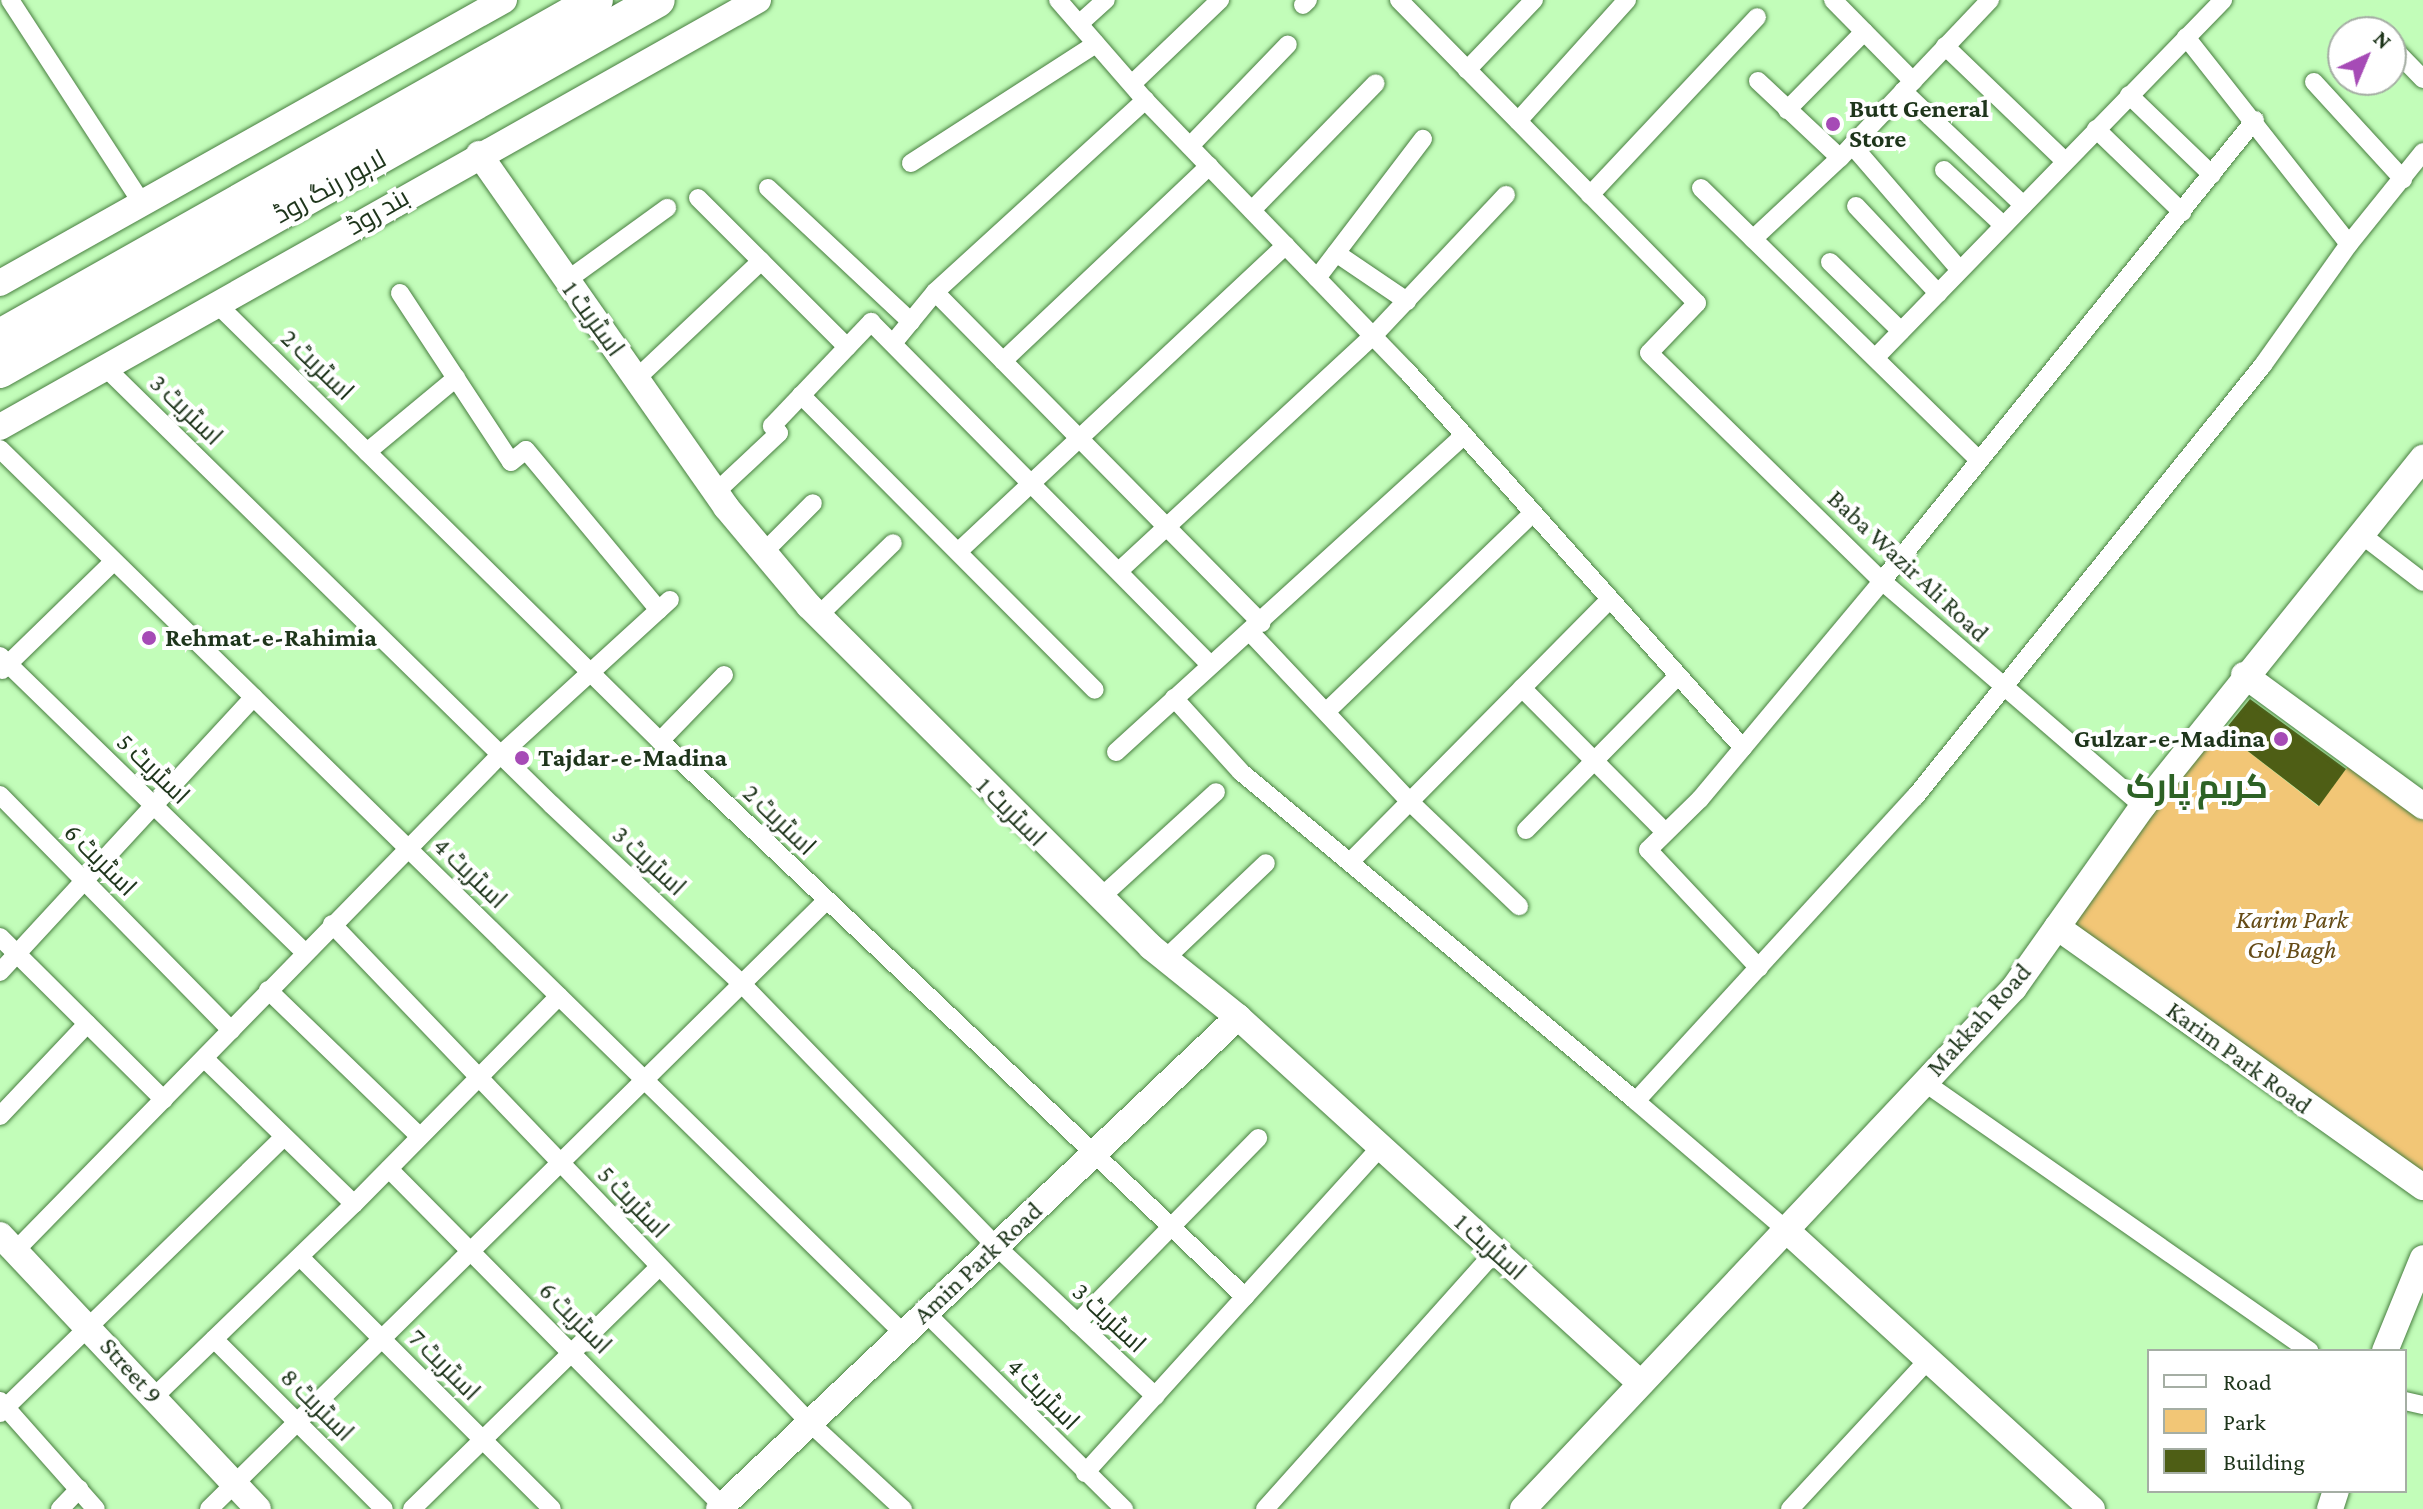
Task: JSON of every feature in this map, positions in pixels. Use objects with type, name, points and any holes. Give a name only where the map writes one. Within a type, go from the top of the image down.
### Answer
[{"type":"highway","name":"لاہور رنگ روڈ","points":[[0,336],[596,0]]},
{"type":"highway","name":"لاہور رنگ روڈ","points":[[0,371],[658,0]]},
{"type":"street","points":[[10,0],[142,203]]},
{"type":"street","points":[[0,283],[504,0]]},
{"type":"street","name":"بند روڈ","points":[[0,427],[479,154],[758,0]]},
{"type":"street","points":[[1058,0],[1145,100],[1464,435],[1743,748]]},
{"type":"street","points":[[1079,24],[1106,0]]},
{"type":"street","points":[[1132,84],[1220,0]]},
{"type":"street","points":[[1399,0],[1590,195],[1757,17]]},
{"type":"street","points":[[1467,70],[1534,0]]},
{"type":"street","points":[[1518,121],[1627,0]]},
{"type":"street","points":[[1833,0],[1908,86],[2023,205]]},
{"type":"street","points":[[1876,357],[2223,0]]},
{"type":"street","points":[[1753,239],[1846,152],[1988,1]]},
{"type":"street","points":[[1787,110],[1864,32]]},
{"type":"street","points":[[2186,37],[2255,120],[2349,244]]},
{"type":"street","points":[[911,163],[1096,44]]},
{"type":"street","points":[[1190,146],[1288,44]]},
{"type":"street","points":[[1945,46],[2065,161]]},
{"type":"street","points":[[2407,62],[2422,77]]},
{"type":"street","points":[[1758,81],[1787,110],[1846,152],[1960,270]]},
{"type":"street","points":[[2314,82],[2403,179]]},
{"type":"street","points":[[1252,210],[1376,83]]},
{"type":"street","points":[[2129,95],[2212,175]]},
{"type":"street","points":[[894,342],[935,292],[1145,100]]},
{"type":"street","points":[[1759,968],[1648,850],[1743,748],[1882,581],[2255,120]]},
{"type":"street","points":[[2096,129],[2182,212]]},
{"type":"street","points":[[1317,278],[1423,139]]},
{"type":"street","points":[[1636,1101],[1915,797],[2000,686],[2263,365],[2349,244],[2423,152]]},
{"type":"street","name":"اسٹریٹ 1","points":[[479,154],[716,492],[819,615],[1100,898],[1165,959],[1238,1017],[1638,1381]]},
{"type":"street","points":[[1003,361],[1209,166]]},
{"type":"street","points":[[1944,170],[2003,225]]},
{"type":"street","points":[[768,188],[911,322]]},
{"type":"street","points":[[1701,188],[1979,460]]},
{"type":"street","points":[[1119,571],[1373,336],[1506,195]]},
{"type":"street","name":"Baba Wazir Ali Road","points":[[1590,195],[1697,303],[1649,353],[1882,581],[2000,686],[2143,806]]},
{"type":"street","points":[[698,198],[847,347]]},
{"type":"street","points":[[1856,206],[1938,293]]},
{"type":"street","points":[[566,281],[667,208]]},
{"type":"street","points":[[960,550],[1286,245]]},
{"type":"street","points":[[1336,253],[1407,301]]},
{"type":"street","points":[[636,379],[761,261]]},
{"type":"street","points":[[1830,262],[1901,331]]},
{"type":"street","points":[[935,292],[1166,527],[1410,802],[1519,906]]},
{"type":"street","points":[[8,1243],[164,1100],[304,952],[500,755],[664,605],[526,450],[511,462],[400,293]]},
{"type":"street","name":"اسٹریٹ 2","points":[[217,304],[660,741],[1245,1297]]},
{"type":"street","points":[[716,492],[779,433],[772,426],[871,322],[1210,665]]},
{"type":"street","name":"اسٹریٹ 3","points":[[105,367],[500,755],[742,984],[996,1246],[1155,1396]]},
{"type":"street","points":[[367,452],[456,378]]},
{"type":"street","points":[[801,395],[960,550],[1095,690]]},
{"type":"street","points":[[1116,752],[1464,435]]},
{"type":"street","name":"اسٹریٹ 4","points":[[0,449],[904,1334]]},
{"type":"street","name":"Makkah Road","points":[[1523,1509],[1638,1381],[2014,988],[2143,806],[2244,675],[2423,458]]},
{"type":"street","points":[[764,552],[813,503]]},
{"type":"street","points":[[1327,711],[1533,513]]},
{"type":"street","points":[[2362,535],[2423,582]]},
{"type":"street","points":[[819,615],[893,543]]},
{"type":"street","points":[[3,664],[114,561]]},
{"type":"street","points":[[1351,861],[1610,599]]},
{"type":"street","name":"اسٹریٹ 5","points":[[3,664],[304,952]]},
{"type":"street","points":[[660,741],[724,675]]},
{"type":"street","points":[[2244,675],[2423,806]]},
{"type":"street","points":[[1526,830],[1678,676]]},
{"type":"street","points":[[1522,688],[1665,832]]},
{"type":"street","points":[[0,972],[254,697]]},
{"type":"street","points":[[1174,698],[1241,772],[1351,861],[1784,1228],[2094,1507]]},
{"type":"street","points":[[1100,898],[1216,792]]},
{"type":"street","name":"اسٹریٹ 6","points":[[0,795],[231,1030]]},
{"type":"street","points":[[1165,959],[1266,863]]},
{"type":"street","points":[[209,1509],[379,1337],[472,1251],[826,901]]},
{"type":"street","name":"اسٹریٹ 5","points":[[332,924],[810,1423],[903,1509]]},
{"type":"street","name":"Karim Park Road","points":[[2057,927],[2423,1187]]},
{"type":"street","points":[[0,937],[164,1100]]},
{"type":"street","points":[[268,990],[420,1137]]},
{"type":"street","points":[[154,1397],[354,1204],[559,996]]},
{"type":"street","name":"Amin Park Road","points":[[721,1507],[1238,1017]]},
{"type":"street","points":[[0,1116],[87,1024]]},
{"type":"street","points":[[204,1058],[354,1204]]},
{"type":"street","points":[[1924,1082],[2306,1349]]},
{"type":"street","points":[[96,1509],[2,1407],[284,1137]]},
{"type":"street","points":[[1077,1323],[1258,1138]]},
{"type":"street","points":[[1085,1473],[1381,1147]]},
{"type":"street","name":"اسٹریٹ 6","points":[[389,1169],[574,1353],[721,1507]]},
{"type":"street","name":"Street 9","points":[[8,1243],[89,1324],[232,1485],[258,1509]]},
{"type":"street","points":[[1265,1509],[1496,1251]]},
{"type":"street","name":"اسٹریٹ 7","points":[[300,1257],[552,1509]]},
{"type":"street","points":[[2386,1349],[2423,1258]]},
{"type":"street","points":[[412,1509],[485,1443],[659,1267]]},
{"type":"street","name":"اسٹریٹ 4","points":[[926,1313],[1124,1509]]},
{"type":"street","name":"اسٹریٹ 8","points":[[214,1339],[384,1509]]},
{"type":"street","points":[[1802,1505],[1928,1360]]},
{"type":"street","points":[[60,1509],[79,1489]]},
{"type":"green space","name":"Karim Park Gol Bagh","points":[[2209,721],[2318,806],[2355,757],[2423,806],[2423,1187],[2057,927]]},
{"type":"building","name":"Gulzar-e-Madina","points":[[2250,699],[2346,769],[2319,806],[2223,732]]},
{"type":"place","name":"Butt General Store","points":[[1833,124]]},
{"type":"place","name":"Rehmat-e-Rahimia","points":[[149,638]]},
{"type":"place","name":"Gulzar-e-Madina","points":[[2281,739]]},
{"type":"place","name":"Tajdar-e-Madina","points":[[522,758]]},
{"type":"district","name":"کریم پارک","points":[[2197,787]]}]
